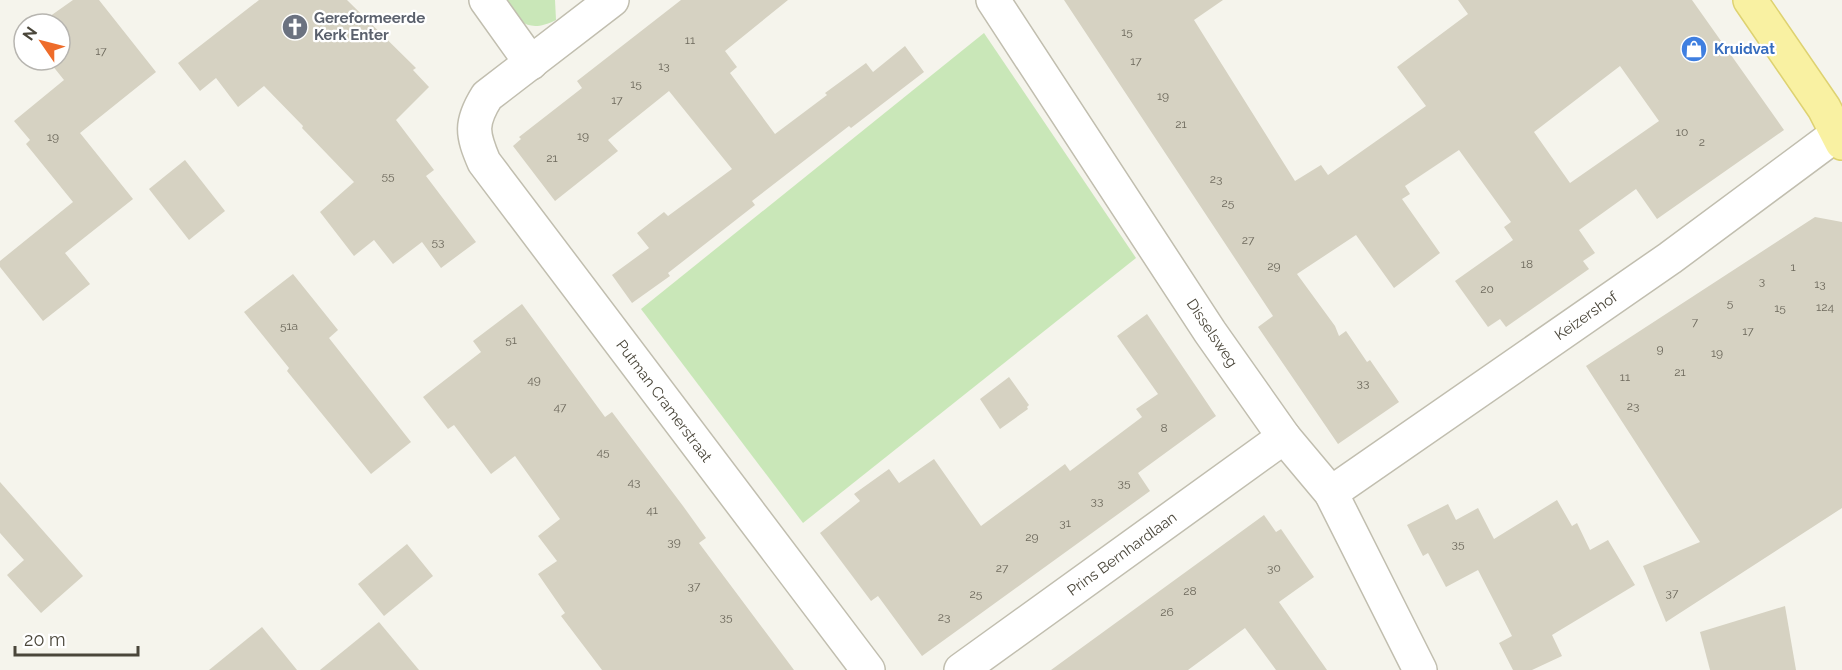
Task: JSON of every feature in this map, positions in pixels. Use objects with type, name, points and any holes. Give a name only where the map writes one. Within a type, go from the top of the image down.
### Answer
[{"type":"main road","points":[[1750,0],[1836,120]]},
{"type":"street","points":[[486,0],[531,63],[612,0]]},
{"type":"street","name":"Disselsweg","points":[[993,0],[1210,332],[1284,437],[1331,493],[1420,670]]},
{"type":"street","name":"Putman Cramerstraat","points":[[531,63],[487,96],[478,110],[473,126],[476,143],[484,162],[868,670]]},
{"type":"street","name":"Keizershof","points":[[1331,493],[1670,258],[1836,120]]},
{"type":"street","name":"Prins Bernhardlaan","points":[[961,670],[1284,437]]},
{"type":"green space","points":[[501,0],[555,0],[556,20],[538,26],[524,24]]},
{"type":"green space","points":[[984,33],[1136,258],[803,523],[641,309]]},
{"type":"building","points":[[73,0],[99,0],[156,72],[80,133],[133,199],[65,253],[90,284],[43,321],[0,267],[0,261],[73,202],[26,144],[30,140],[14,121],[64,80],[58,72],[72,72],[72,12],[56,12]]},
{"type":"building","points":[[259,0],[347,0],[416,68],[413,70],[429,87],[396,120],[434,170],[426,176],[476,242],[441,268],[422,242],[393,264],[374,240],[354,256],[320,212],[354,182],[302,128],[303,126],[264,86],[238,107],[216,78],[200,91],[178,63]]},
{"type":"building","points":[[681,0],[788,0],[725,51],[737,67],[730,73],[775,134],[866,63],[873,72],[905,46],[924,72],[851,128],[849,126],[752,201],[755,205],[668,273],[670,276],[632,303],[612,275],[649,248],[637,233],[664,212],[668,216],[732,169],[669,91],[608,140],[618,151],[555,201],[513,146],[521,139],[519,137],[582,88],[577,81]]},
{"type":"building","points":[[1064,0],[1223,0],[1194,20],[1295,181],[1321,165],[1328,175],[1426,106],[1397,67],[1468,14],[1458,0],[1692,0],[1784,130],[1657,219],[1636,189],[1579,230],[1595,253],[1583,261],[1589,269],[1506,327],[1500,319],[1488,327],[1455,281],[1513,240],[1504,227],[1511,222],[1459,150],[1405,186],[1410,194],[1402,199],[1440,253],[1394,288],[1356,235],[1297,274],[1335,326],[1339,336],[1346,331],[1367,362],[1370,360],[1399,402],[1338,444],[1258,327],[1273,316]],"holes":[[[1620,66],[1659,121],[1570,183],[1534,132]]]},
{"type":"building","points":[[185,160],[225,211],[189,240],[149,189]]},
{"type":"building","points":[[1815,217],[1842,222],[1842,508],[1666,622],[1643,566],[1700,542],[1586,366]]},
{"type":"building","points":[[293,274],[338,330],[329,338],[411,442],[371,474],[287,371],[289,368],[244,312]]},
{"type":"building","points":[[522,304],[605,417],[612,412],[683,506],[706,538],[699,543],[794,670],[602,670],[561,616],[565,613],[538,574],[557,561],[538,536],[560,519],[515,456],[491,474],[454,425],[448,429],[423,397],[481,352],[473,341]]},
{"type":"building","points":[[1147,314],[1216,416],[1138,473],[1150,491],[922,656],[878,596],[871,601],[820,533],[860,501],[854,494],[889,469],[899,483],[934,459],[981,526],[1065,464],[1070,471],[1142,417],[1136,409],[1158,394],[1117,336]]},
{"type":"building","points":[[1009,377],[1029,405],[1028,409],[1000,429],[980,399]]},
{"type":"building","points":[[0,482],[83,576],[41,613],[7,575],[24,560],[0,533]]},
{"type":"building","points":[[1557,500],[1572,526],[1577,523],[1590,550],[1608,540],[1635,585],[1552,635],[1562,656],[1532,670],[1513,670],[1499,643],[1512,636],[1478,570],[1446,587],[1428,553],[1423,556],[1407,525],[1448,504],[1456,520],[1478,508],[1494,539]]},
{"type":"building","points":[[1264,515],[1276,532],[1281,529],[1314,577],[1279,602],[1327,670],[1276,670],[1245,628],[1188,670],[1051,670]]},
{"type":"building","points":[[407,544],[433,576],[384,616],[358,584]]},
{"type":"building","points":[[1785,606],[1796,670],[1710,670],[1700,632]]},
{"type":"building","points":[[379,622],[419,670],[320,670]]},
{"type":"building","points":[[262,627],[297,670],[209,670]]},
{"type":"place","name":"Gereformeerde Kerk Enter","points":[[295,27]]},
{"type":"place","name":"Kruidvat","points":[[1694,49]]}]
